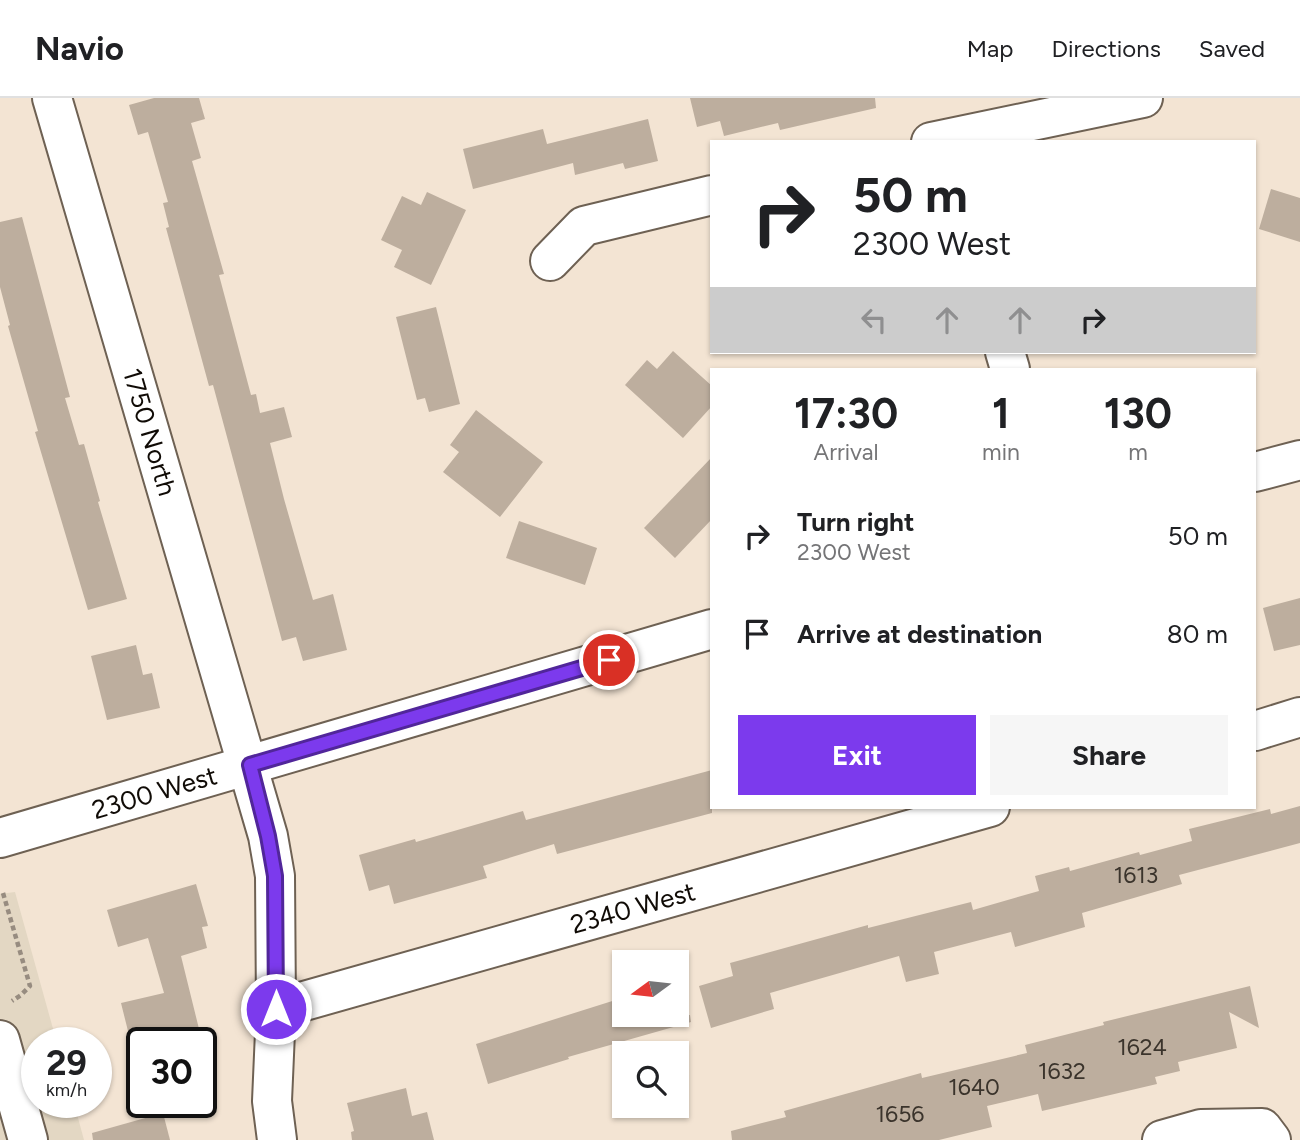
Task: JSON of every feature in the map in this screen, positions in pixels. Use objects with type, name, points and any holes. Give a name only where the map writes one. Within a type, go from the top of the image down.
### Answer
[{"type":"street","name":"1750 North","points":[[52,98],[250,765],[268,836],[275,876],[276,1009],[272,1101],[277,1140]]},
{"type":"street","points":[[943,140],[1143,98]]},
{"type":"street","points":[[550,261],[584,226],[710,195]]},
{"type":"street","points":[[1256,472],[1300,460]]},
{"type":"street","name":"2300 West","points":[[0,838],[710,630]]},
{"type":"street","points":[[1256,731],[1300,718]]},
{"type":"street","name":"2340 West","points":[[276,1009],[983,809]]},
{"type":"street","points":[[0,1040],[28,1140]]},
{"type":"street","points":[[1162,1140],[1201,1129],[1267,1134]]},
{"type":"path","points":[[3,893],[30,986],[12,1001]]},
{"type":"shaded area","points":[[15,892],[53,1027],[21,1027],[21,1118],[78,1118],[84,1140],[0,1140],[0,894]]},
{"type":"building","points":[[154,98],[199,98],[205,119],[191,123],[201,158],[192,161],[224,274],[219,275],[251,395],[256,394],[260,413],[284,407],[292,437],[270,443],[284,499],[313,600],[333,594],[347,650],[303,661],[296,637],[282,641],[213,385],[209,386],[166,228],[169,227],[163,203],[168,202],[148,132],[138,135],[129,105]]},
{"type":"building","points":[[690,98],[875,98],[876,108],[780,130],[778,123],[724,136],[720,121],[697,127]]},
{"type":"building","points":[[648,119],[658,161],[625,169],[623,163],[575,175],[573,163],[473,189],[463,149],[543,129],[547,144]]},
{"type":"building","points":[[1271,189],[1300,198],[1300,242],[1259,229]]},
{"type":"building","points":[[427,192],[466,210],[431,285],[394,267],[402,250],[381,240],[402,196],[421,205]]},
{"type":"building","points":[[22,217],[70,397],[65,398],[79,445],[84,444],[127,599],[88,610],[35,432],[38,431],[8,326],[10,325],[0,287],[0,222]]},
{"type":"building","points":[[436,307],[460,404],[429,412],[425,398],[417,400],[396,317]]},
{"type":"building","points":[[673,351],[710,384],[710,408],[683,438],[625,385],[647,360],[657,369]]},
{"type":"building","points":[[476,410],[543,462],[500,517],[443,472],[459,452],[450,445]]},
{"type":"building","points":[[710,459],[710,521],[675,558],[644,528]]},
{"type":"building","points":[[519,521],[597,548],[585,585],[506,558]]},
{"type":"building","points":[[1300,598],[1300,645],[1274,651],[1263,608]]},
{"type":"building","points":[[136,645],[143,675],[152,673],[160,708],[107,720],[91,656]]},
{"type":"building","points":[[710,771],[712,813],[557,854],[554,844],[483,866],[487,878],[394,904],[389,885],[369,891],[359,855],[415,839],[416,842],[523,811],[526,820]]},
{"type":"building","points":[[1300,806],[1300,843],[1179,875],[1182,884],[1082,913],[1085,927],[1015,947],[1011,932],[934,952],[939,974],[906,982],[899,956],[770,993],[774,1009],[711,1028],[699,986],[733,976],[730,963],[868,925],[868,928],[971,902],[973,910],[1039,891],[1035,876],[1069,867],[1070,871],[1139,852],[1140,855],[1192,841],[1189,829],[1270,809],[1271,814]]},
{"type":"building","points":[[196,884],[208,926],[202,927],[207,948],[181,956],[199,1027],[127,1027],[121,1003],[164,993],[148,938],[118,947],[107,910]]},
{"type":"building","points":[[1250,986],[1259,1028],[1229,1012],[1237,1048],[1178,1062],[1180,1071],[1155,1077],[1157,1084],[1042,1111],[1038,1094],[987,1106],[992,1127],[939,1140],[732,1140],[731,1131],[786,1117],[784,1111],[921,1073],[922,1078],[1027,1053],[1025,1045],[1104,1025],[1103,1022]]},
{"type":"building","points":[[612,1001],[612,1027],[673,1027],[624,1041],[612,1041],[612,1044],[488,1084],[476,1044]]},
{"type":"building","points":[[406,1088],[412,1116],[427,1112],[434,1140],[352,1140],[351,1132],[354,1131],[347,1103]]},
{"type":"building","points":[[145,1118],[164,1118],[170,1140],[93,1140],[92,1133]]},
{"type":"route","points":[[276,1009],[275,876],[250,765],[609,660]]}]
